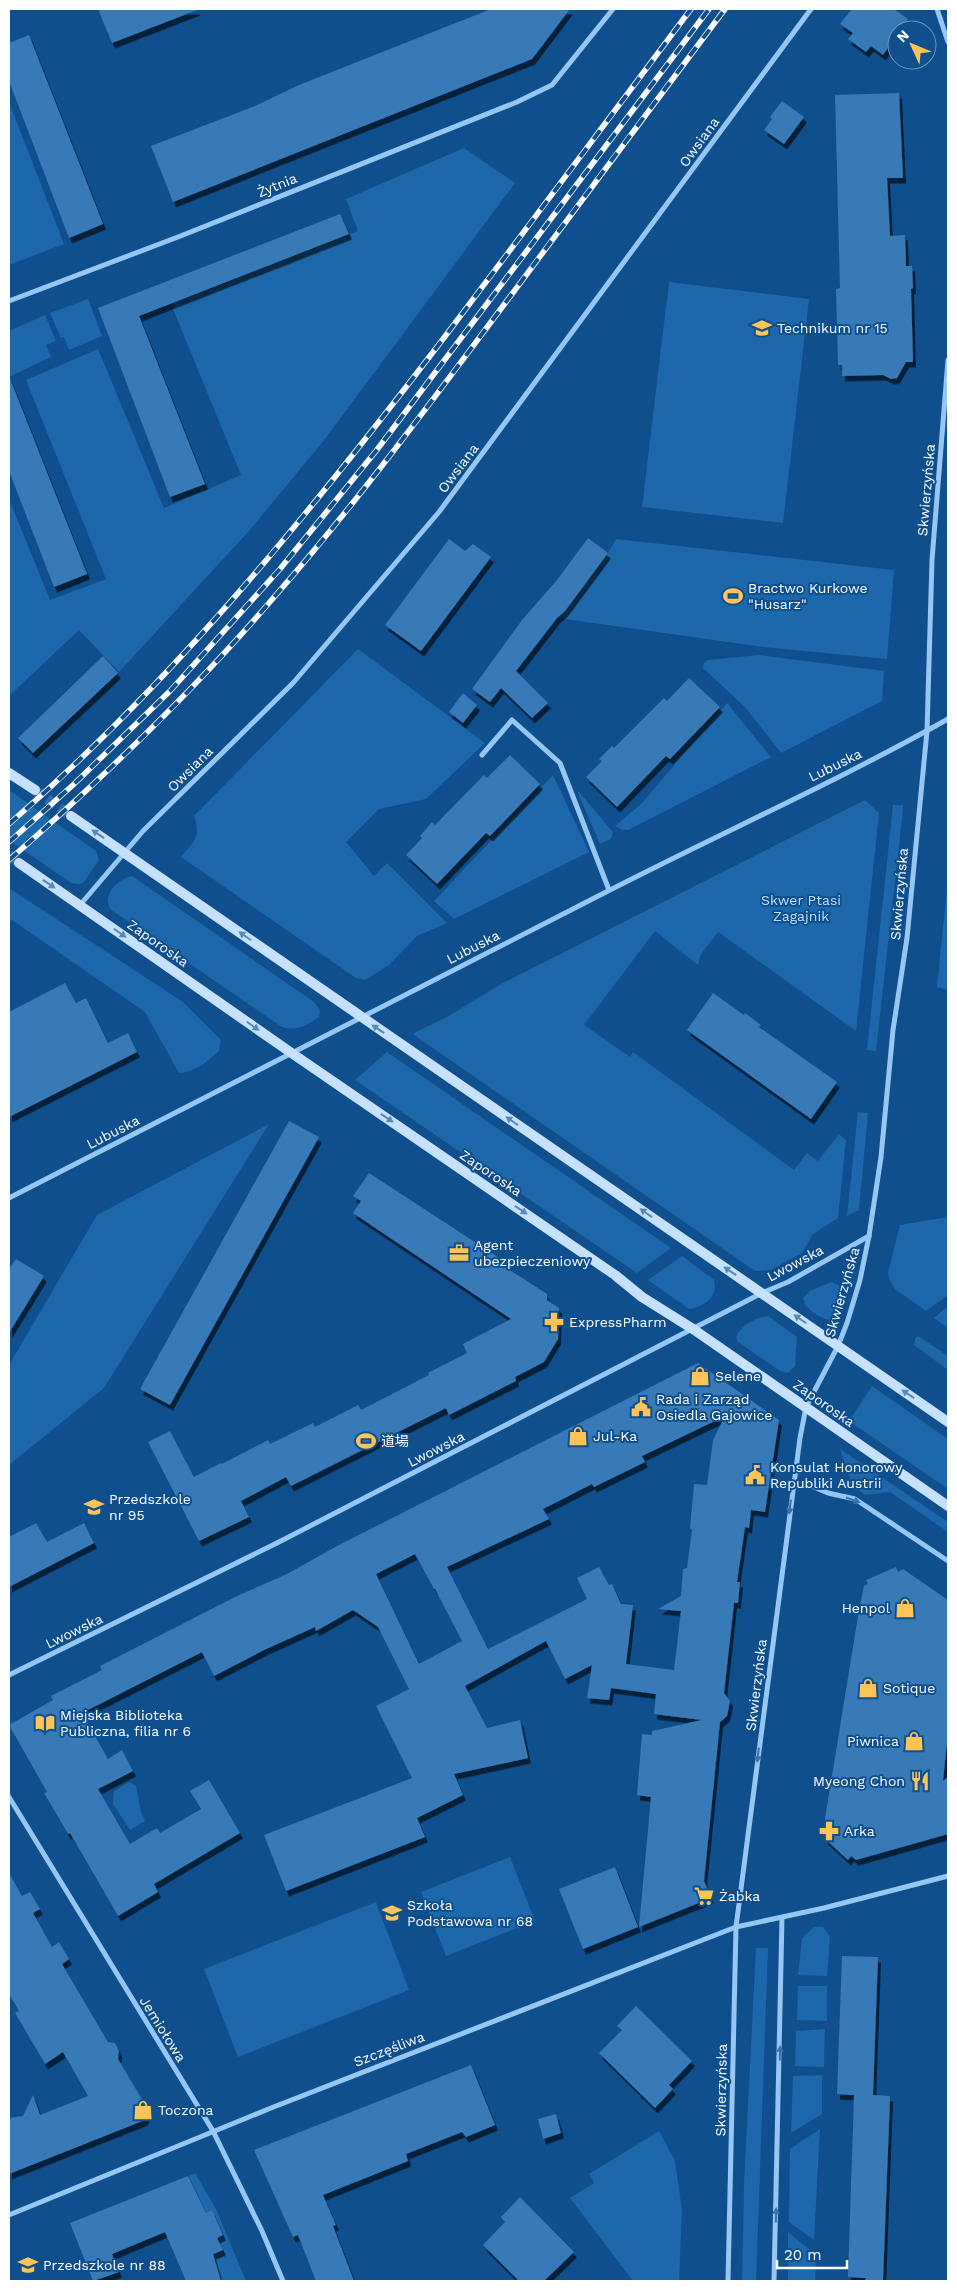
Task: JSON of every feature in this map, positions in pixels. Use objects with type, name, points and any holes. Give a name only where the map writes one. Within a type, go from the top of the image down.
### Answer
[{"type":"main road","points":[[9,773],[35,790]]},
{"type":"main road","points":[[71,816],[948,1422]]},
{"type":"main road","name":"Zaporoska","points":[[19,862],[293,1054],[616,1275],[642,1297],[693,1329],[948,1506]]},
{"type":"street","name":"Żytnia","points":[[9,301],[206,226],[517,102],[552,85],[613,9]]},
{"type":"street","name":"Owsiana","points":[[80,905],[124,852],[293,683],[438,512],[811,9]]},
{"type":"street","points":[[937,9],[948,42]]},
{"type":"street","name":"Skwierzyńska","points":[[728,2281],[736,1927],[792,1495],[806,1407],[838,1346],[860,1280],[882,1157],[893,1030],[907,938],[927,731],[932,560],[948,360]]},
{"type":"street","name":"Lubuska","points":[[9,1198],[293,1054],[361,1017],[609,890],[896,749],[948,719]]},
{"type":"street","points":[[482,755],[512,720],[560,763],[609,890]]},
{"type":"street","name":"Lwowska","points":[[9,1675],[277,1543],[762,1293],[788,1282],[869,1236]]},
{"type":"street","points":[[807,1484],[828,1493],[856,1499],[948,1561]]},
{"type":"street","name":"Jemiołowa","points":[[9,1797],[214,2131],[262,2231],[283,2281]]},
{"type":"street","name":"Szczęśliwa","points":[[9,2215],[214,2131],[736,1927],[782,1918],[948,1876]]},
{"type":"street","points":[[774,2281],[782,1918]]},
{"type":"green space","points":[[9,102],[64,244],[9,265]]},
{"type":"green space","points":[[464,148],[515,183],[325,439],[249,531],[119,672],[79,630],[9,696],[9,499],[50,600],[106,579],[26,380],[98,349],[164,508],[241,475],[171,304],[358,231],[346,199]]},
{"type":"green space","points":[[669,282],[809,299],[783,523],[642,507]]},
{"type":"green space","points":[[88,299],[102,336],[69,350],[64,337],[61,338],[50,313]]},
{"type":"green space","points":[[45,315],[56,341],[46,345],[51,357],[9,377],[9,331]]},
{"type":"green space","name":"Bractwo Kurkowe \"Husarz\"","points":[[616,539],[894,570],[887,659],[763,647],[558,618],[608,553]]},
{"type":"green space","points":[[358,649],[485,743],[426,799],[379,809],[346,842],[374,876],[387,863],[447,923],[417,936],[389,965],[365,980],[356,978],[181,857],[197,834],[194,816]]},
{"type":"green space","points":[[759,655],[884,671],[882,701],[781,753],[745,707],[703,668],[704,663],[708,660]]},
{"type":"green space","points":[[727,703],[771,757],[628,830],[622,830],[615,826],[641,804]]},
{"type":"green space","points":[[553,775],[589,852],[454,919],[434,901]]},
{"type":"green space","points":[[9,790],[96,851],[99,860],[84,882],[80,884],[71,883],[9,840]]},
{"type":"green space","points":[[577,791],[613,832],[611,839],[600,844]]},
{"type":"green space","name":"Skwer Ptasi Zagajnik","points":[[865,800],[879,813],[856,1031],[718,932],[701,954],[698,965],[655,931],[584,1025],[630,1057],[633,1052],[794,1170],[807,1153],[818,1161],[839,1134],[846,1140],[838,1218],[813,1234],[802,1253],[771,1270],[755,1271],[414,1035],[414,1033],[447,1017],[501,984]]},
{"type":"green space","points":[[893,805],[903,805],[876,1051],[867,1050]]},
{"type":"green space","points":[[132,876],[314,1002],[320,1010],[319,1017],[301,1027],[292,1029],[282,1027],[110,909],[108,898],[113,888],[122,880]]},
{"type":"green space","points":[[948,878],[948,990],[937,987]]},
{"type":"green space","points":[[9,888],[183,1002],[221,1040],[219,1051],[196,1068],[179,1073],[145,1012],[12,920],[9,922]]},
{"type":"green space","points":[[387,1052],[671,1248],[637,1273],[355,1080]]},
{"type":"green space","points":[[858,1112],[868,1113],[859,1210],[847,1216]]},
{"type":"green space","points":[[269,1124],[104,1388],[9,1465],[9,1365],[97,1215]]},
{"type":"green space","points":[[948,1217],[948,1295],[926,1311],[895,1289],[888,1273],[900,1225]]},
{"type":"green space","points":[[682,1256],[714,1280],[715,1286],[709,1300],[700,1306],[689,1309],[648,1280]]},
{"type":"green space","points":[[831,1282],[840,1286],[837,1315],[830,1320],[820,1317],[811,1310],[805,1305],[803,1298],[810,1291]]},
{"type":"green space","points":[[948,1306],[948,1328],[934,1318]]},
{"type":"green space","points":[[768,1316],[797,1337],[795,1366],[788,1373],[780,1371],[738,1342],[736,1337],[741,1329],[749,1323],[758,1318]]},
{"type":"green space","points":[[918,1336],[948,1356],[948,1370],[914,1345],[915,1338]]},
{"type":"green space","points":[[872,1386],[948,1439],[948,1489],[849,1421]]},
{"type":"green space","points":[[840,1449],[948,1522],[948,1532],[890,1492],[865,1495],[852,1485]]},
{"type":"green space","points":[[129,1782],[136,1786],[141,1812],[145,1821],[130,1830],[113,1804],[114,1791]]},
{"type":"green space","points":[[510,1857],[535,1921],[446,1956],[421,1892]]},
{"type":"green space","points":[[376,1902],[409,1990],[238,2057],[204,1969]]},
{"type":"green space","points":[[814,1927],[823,1927],[830,1937],[827,1976],[798,1975],[802,1938]]},
{"type":"green space","points":[[756,1948],[768,1948],[756,2281],[742,2281],[744,2183]]},
{"type":"green space","points":[[798,1986],[827,1986],[827,2021],[797,2020]]},
{"type":"green space","points":[[825,2029],[824,2067],[795,2066],[796,2031]]},
{"type":"green space","points":[[822,2075],[822,2114],[791,2133],[793,2076]]},
{"type":"green space","points":[[820,2129],[814,2240],[789,2222],[790,2149]]},
{"type":"green space","points":[[659,2131],[675,2161],[682,2210],[679,2281],[633,2281],[570,2198],[594,2183],[589,2174]]},
{"type":"green space","points":[[195,2173],[216,2209],[246,2281],[221,2281],[213,2254],[223,2250],[217,2238],[223,2235],[212,2211],[206,2213],[189,2176]]},
{"type":"green space","points":[[788,2232],[816,2255],[815,2281],[788,2281]]},
{"type":"building","points":[[98,9],[197,9],[197,10],[112,43]]},
{"type":"building","points":[[491,9],[570,9],[532,59],[173,202],[151,146],[255,106],[299,85]]},
{"type":"building","points":[[852,9],[894,9],[908,19],[887,20],[887,49],[883,55],[871,46],[866,52],[848,39],[853,33],[840,24]]},
{"type":"building","points":[[29,35],[103,224],[69,238],[9,81],[9,43]]},
{"type":"building","points":[[899,93],[903,178],[887,178],[890,236],[905,235],[906,266],[912,266],[913,362],[906,362],[897,378],[891,379],[883,375],[842,376],[842,365],[838,365],[836,289],[840,288],[835,95]]},
{"type":"building","points":[[782,101],[804,117],[784,144],[764,130],[772,119],[770,117]]},
{"type":"building","points":[[340,214],[349,234],[139,316],[205,484],[170,497],[98,308]]},
{"type":"building","points":[[9,376],[87,574],[54,587],[9,471]]},
{"type":"building","points":[[588,538],[608,553],[565,611],[557,618],[516,671],[548,703],[532,718],[501,688],[490,702],[472,689],[522,620],[557,580]]},
{"type":"building","points":[[449,539],[465,551],[473,544],[491,557],[421,651],[385,625]]},
{"type":"building","points":[[103,656],[118,673],[33,753],[18,738]]},
{"type":"building","points":[[689,678],[720,707],[670,759],[666,756],[617,807],[586,777],[602,761],[599,759],[612,746],[614,748],[664,698],[667,701]]},
{"type":"building","points":[[463,693],[477,705],[463,723],[449,712]]},
{"type":"building","points":[[510,755],[540,784],[490,836],[486,833],[437,884],[406,855],[422,838],[420,836],[432,822],[435,825],[484,775],[487,778]]},
{"type":"building","points":[[65,983],[76,1003],[86,998],[108,1043],[128,1033],[137,1052],[9,1117],[9,1012]]},
{"type":"building","points":[[713,993],[744,1015],[745,1013],[761,1025],[759,1027],[837,1082],[811,1119],[687,1030]]},
{"type":"building","points":[[289,1121],[319,1137],[170,1405],[140,1389]]},
{"type":"building","points":[[369,1173],[507,1263],[505,1267],[547,1294],[547,1300],[559,1308],[558,1339],[544,1362],[515,1377],[516,1381],[449,1415],[446,1408],[291,1486],[286,1477],[241,1501],[249,1517],[199,1541],[148,1442],[170,1431],[194,1477],[268,1440],[270,1444],[313,1423],[315,1427],[358,1405],[361,1410],[467,1353],[463,1344],[511,1319],[353,1213],[361,1201],[353,1196]]},
{"type":"building","points":[[16,1259],[44,1276],[9,1333],[9,1269]]},
{"type":"building","points":[[698,1363],[779,1420],[765,1512],[751,1510],[749,1528],[745,1527],[737,1582],[740,1582],[738,1603],[734,1603],[724,1693],[730,1701],[727,1716],[720,1722],[704,1881],[711,1898],[639,1927],[651,1797],[637,1795],[642,1734],[652,1735],[652,1731],[702,1720],[654,1714],[656,1694],[611,1688],[609,1700],[587,1698],[592,1665],[565,1679],[546,1641],[465,1686],[487,1728],[520,1720],[528,1758],[454,1774],[463,1795],[417,1818],[425,1837],[286,1891],[264,1835],[412,1778],[376,1706],[409,1689],[378,1627],[353,1610],[316,1631],[315,1627],[264,1650],[214,1676],[202,1652],[82,1713],[108,1759],[122,1750],[133,1771],[98,1789],[130,1844],[157,1828],[160,1833],[201,1809],[190,1791],[209,1780],[240,1833],[154,1884],[158,1892],[118,1916],[70,1833],[68,1834],[44,1793],[47,1792],[9,1725],[53,1700],[51,1696],[102,1670],[100,1666],[237,1596],[287,1574],[337,1546]],"holes":[[[725,1416],[713,1440],[707,1485],[694,1484],[690,1528],[692,1530],[687,1568],[683,1569],[681,1596],[658,1609],[681,1611],[674,1670],[626,1664],[633,1605],[621,1604],[612,1584],[609,1585],[599,1567],[577,1578],[587,1599],[488,1649],[447,1567],[549,1519],[543,1509],[592,1484],[594,1487],[645,1462],[642,1456]],[[415,1554],[462,1641],[419,1664],[376,1574]]]},
{"type":"building","points":[[36,1523],[47,1542],[84,1523],[94,1543],[9,1587],[9,1537]]},
{"type":"building","points":[[896,1567],[898,1572],[903,1569],[948,1600],[948,1732],[943,1781],[948,1777],[948,1834],[856,1860],[851,1856],[848,1860],[824,1838],[827,1835],[823,1831],[859,1610],[864,1586],[868,1584],[866,1580]]},
{"type":"building","points":[[615,1867],[638,1927],[583,1949],[559,1889]]},
{"type":"building","points":[[9,1873],[22,1896],[30,1892],[40,1909],[33,1913],[52,1947],[59,1942],[69,1959],[62,1964],[108,2042],[115,2043],[119,2051],[118,2059],[149,2111],[145,2120],[9,2174],[9,2118],[23,2116],[33,2095],[40,2115],[88,2096],[63,2052],[45,2064],[15,2013],[19,2011],[9,1994]]},
{"type":"building","points":[[842,1956],[878,1957],[873,2095],[890,2096],[883,2281],[865,2281],[866,2278],[848,2277],[854,2095],[837,2094]]},
{"type":"building","points":[[636,2006],[692,2061],[669,2085],[673,2089],[655,2108],[599,2053],[622,2030],[617,2026]]},
{"type":"building","points":[[471,2065],[495,2125],[466,2137],[462,2132],[406,2154],[408,2161],[323,2195],[336,2225],[333,2226],[354,2281],[316,2281],[298,2235],[293,2237],[254,2150]]},
{"type":"building","points":[[556,2114],[561,2133],[543,2139],[538,2119]]},
{"type":"building","points":[[188,2176],[206,2213],[212,2210],[223,2235],[217,2238],[223,2250],[213,2254],[221,2281],[186,2281],[165,2232],[112,2254],[119,2272],[93,2281],[70,2223]]},
{"type":"building","points":[[520,2197],[574,2252],[544,2281],[519,2281],[483,2245],[505,2222],[501,2217]]},
{"type":"tunnel","points":[[35,790],[71,816]]},
{"type":"tunnel","points":[[9,855],[19,863]]},
{"type":"railway","points":[[9,824],[69,770],[127,713],[183,654],[289,533],[391,407],[691,9]]},
{"type":"railway","points":[[9,842],[73,785],[170,691],[280,569],[376,451],[709,9]]},
{"type":"railway","points":[[9,860],[79,798],[180,700],[304,562],[416,422],[725,9]]},
{"type":"place","name":"Technikum nr 15","points":[[762,328]]},
{"type":"place","name":"Bractwo Kurkowe \"Husarz\"","points":[[733,596]]},
{"type":"place","name":"Agent ubezpieczeniowy","points":[[459,1253]]},
{"type":"place","name":"ExpressPharm","points":[[554,1322]]},
{"type":"place","name":"Selene","points":[[700,1376]]},
{"type":"place","name":"Rada i Zarząd Osiedla Gajowice","points":[[641,1407]]},
{"type":"place","name":"Jul-Ka","points":[[578,1436]]},
{"type":"place","name":"道場","points":[[366,1441]]},
{"type":"place","name":"Konsulat Honorowy Republiki Austrii","points":[[755,1475]]},
{"type":"place","name":"Przedszkole nr 95","points":[[94,1507]]},
{"type":"place","name":"Henpol","points":[[905,1608]]},
{"type":"place","name":"Sotique","points":[[868,1688]]},
{"type":"place","name":"Miejska Biblioteka Publiczna, filia nr 6","points":[[45,1723]]},
{"type":"place","name":"Piwnica","points":[[914,1741]]},
{"type":"place","name":"Myeong Chon","points":[[920,1781]]},
{"type":"place","name":"Arka","points":[[829,1831]]},
{"type":"place","name":"Żabka","points":[[704,1896]]},
{"type":"place","name":"Szkoła Podstawowa nr 68","points":[[392,1913]]},
{"type":"place","name":"Toczona","points":[[143,2110]]},
{"type":"place","name":"Przedszkole nr 88","points":[[28,2265]]}]
